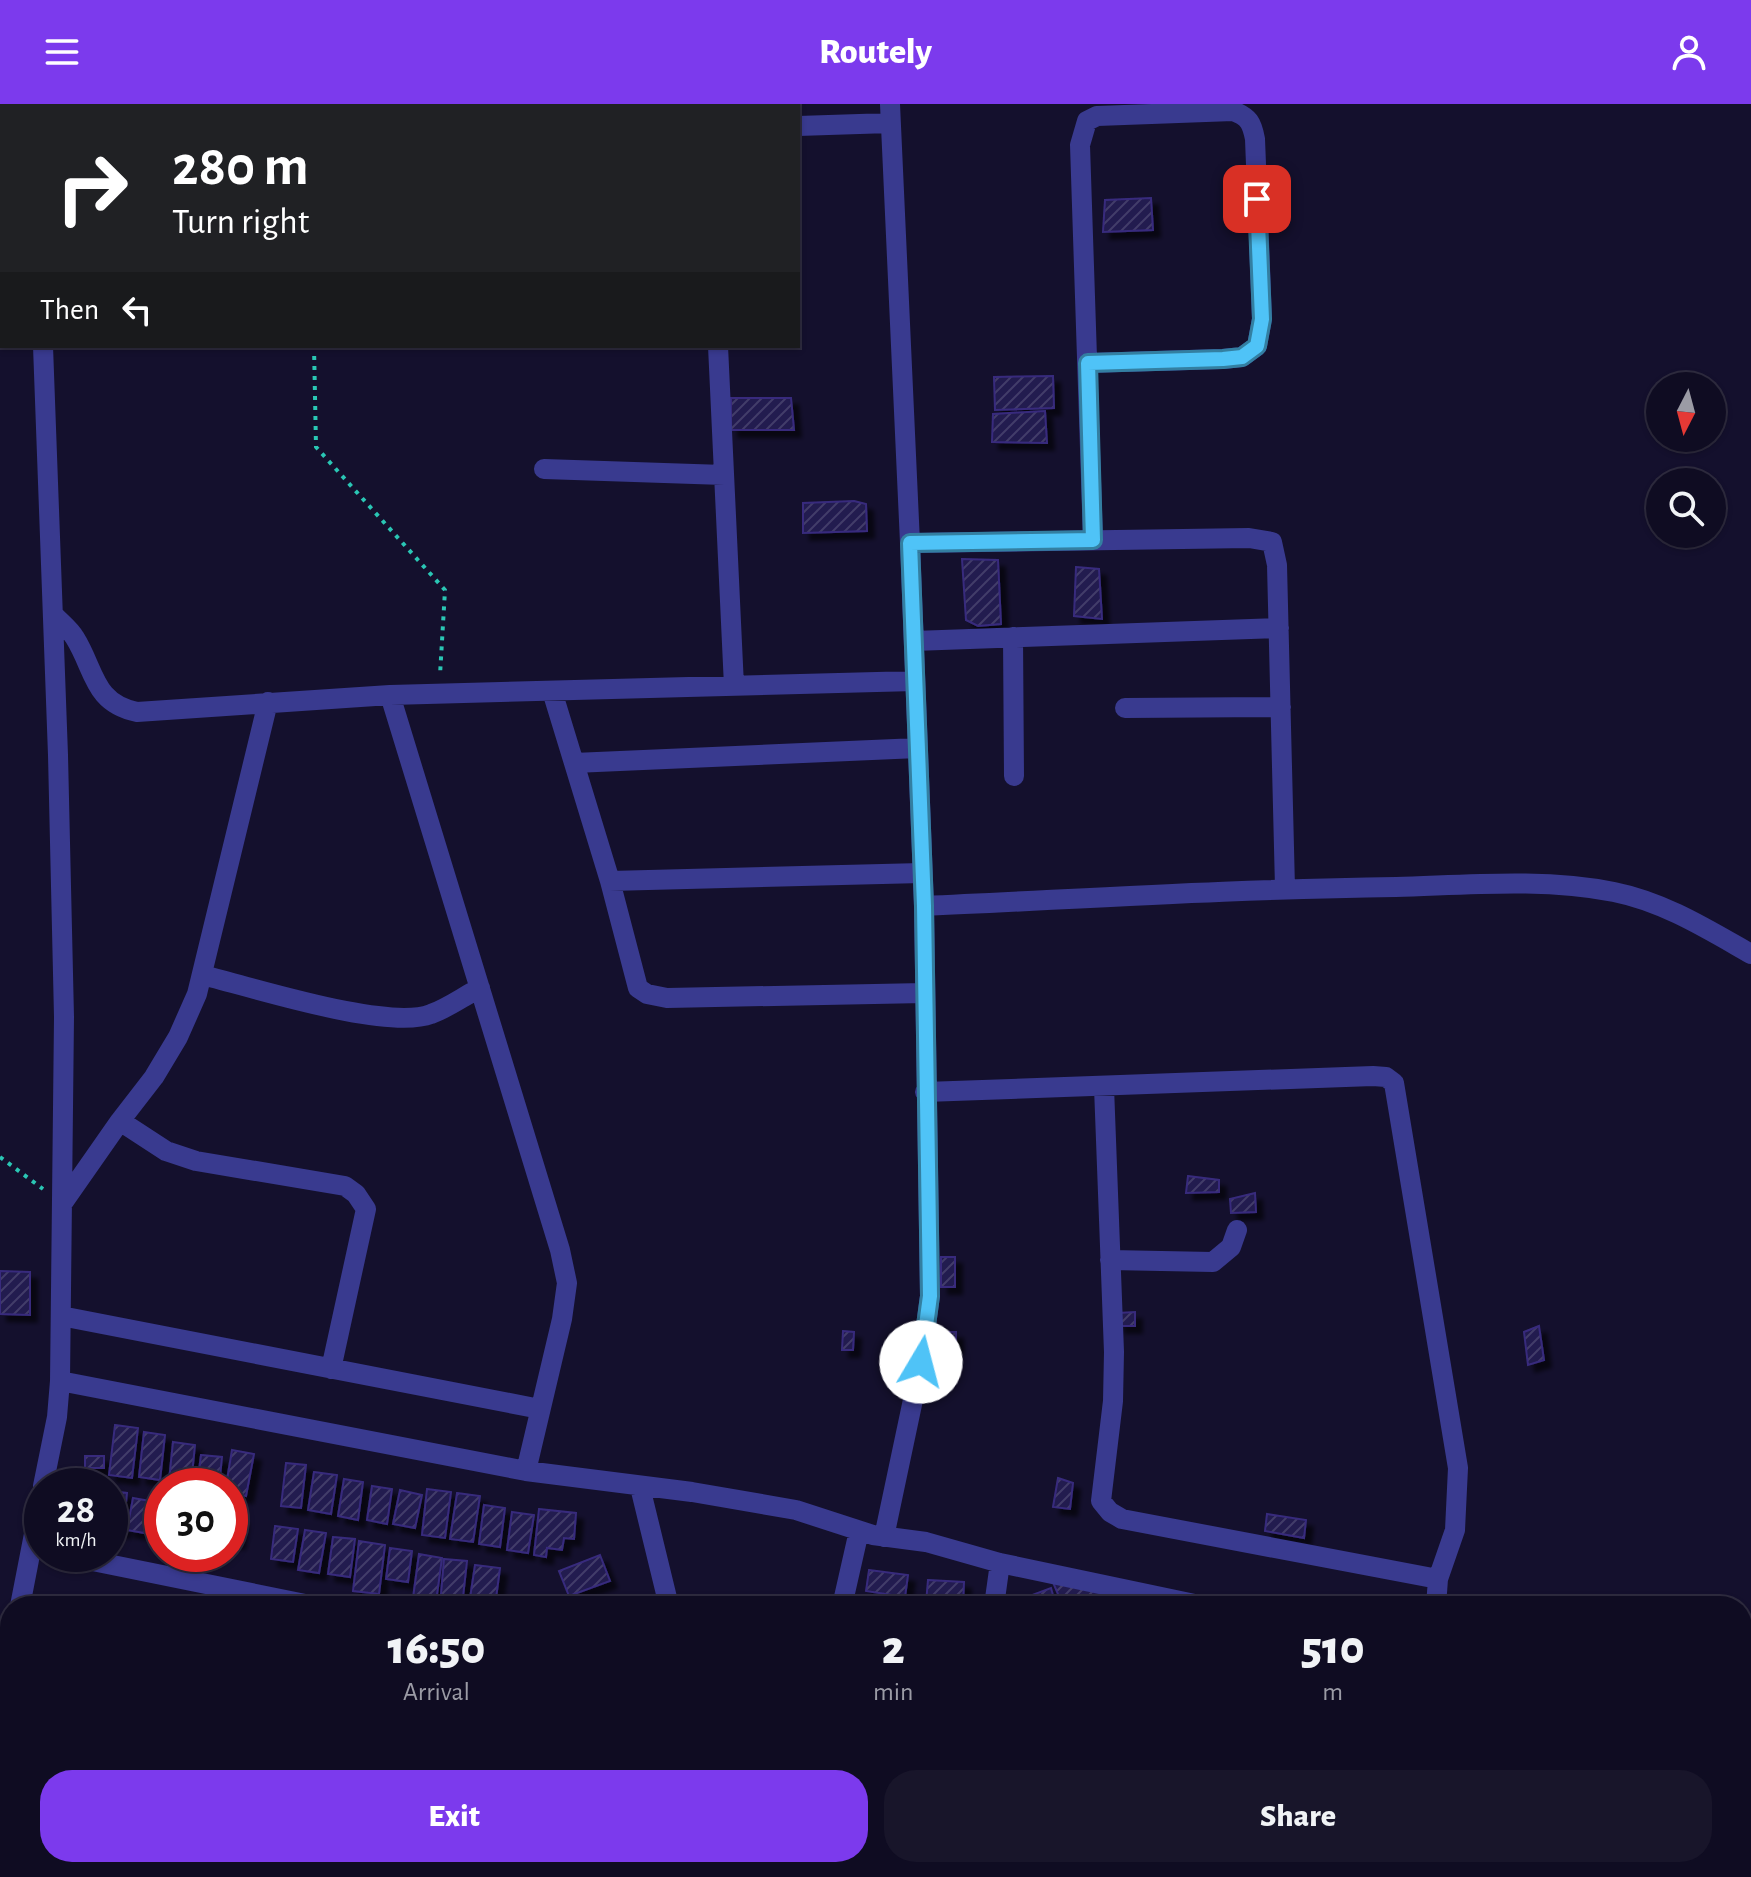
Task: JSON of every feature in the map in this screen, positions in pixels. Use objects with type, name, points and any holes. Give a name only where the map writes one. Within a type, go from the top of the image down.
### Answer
[{"type":"street","points":[[1088,363],[1223,359],[1242,357],[1257,346],[1262,319],[1255,139],[1246,116],[1233,111],[1097,116],[1087,121],[1080,145],[1093,540]]},
{"type":"street","points":[[800,126],[890,113],[924,906],[930,1296],[921,1362],[884,1537]]},
{"type":"street","points":[[43,348],[64,1017],[60,1381],[57,1417],[47,1468]]},
{"type":"street","points":[[718,348],[734,686]]},
{"type":"street","points":[[544,469],[724,475]]},
{"type":"street","points":[[910,543],[1249,538],[1272,542],[1277,565],[1285,888]]},
{"type":"street","points":[[53,614],[75,637],[104,696],[119,709],[137,712],[390,695],[915,681]]},
{"type":"street","points":[[914,641],[1279,628]]},
{"type":"street","points":[[1013,637],[1014,776]]},
{"type":"street","points":[[552,691],[610,881],[638,988],[647,994],[667,998],[924,993]]},
{"type":"street","points":[[390,695],[560,1250],[567,1283],[562,1319],[526,1471]]},
{"type":"street","points":[[62,1204],[154,1077],[178,1037],[197,994],[268,702]]},
{"type":"street","points":[[1125,708],[1281,707]]},
{"type":"street","points":[[574,763],[918,748]]},
{"type":"street","points":[[610,881],[922,873]]},
{"type":"street","points":[[924,906],[1285,888],[1578,887],[1614,892],[1686,917],[1751,954]]},
{"type":"street","points":[[202,975],[373,1017],[408,1019],[430,1014],[480,988]]},
{"type":"street","points":[[925,1092],[1373,1076],[1386,1077],[1394,1083],[1458,1468],[1455,1530],[1438,1579],[1437,1596]]},
{"type":"street","points":[[1104,1087],[1114,1352],[1113,1401],[1101,1501],[1110,1512],[1122,1519],[1438,1579]]},
{"type":"street","points":[[120,1121],[166,1151],[196,1161],[345,1186],[356,1194],[366,1209],[331,1369]]},
{"type":"street","points":[[1110,1260],[1213,1262],[1231,1247],[1237,1230]]},
{"type":"street","points":[[61,1316],[540,1409]]},
{"type":"street","points":[[60,1381],[526,1471],[692,1492],[796,1510],[859,1531],[926,1542],[1129,1596]]},
{"type":"street","points":[[640,1487],[667,1596]]},
{"type":"street","points":[[844,1596],[859,1531]]},
{"type":"street","points":[[995,1596],[1000,1563]]},
{"type":"street","points":[[128,1568],[266,1596]]},
{"type":"street","points":[[23,1596],[30,1572]]},
{"type":"path","points":[[314,348],[316,447],[445,590],[439,694]]},
{"type":"path","points":[[0,1157],[62,1204]]},
{"type":"building","points":[[1151,198],[1153,230],[1103,232],[1105,200]]},
{"type":"building","points":[[1053,376],[1054,408],[995,410],[994,377]]},
{"type":"building","points":[[731,398],[791,398],[794,430],[731,430]]},
{"type":"building","points":[[1045,411],[1047,443],[992,442],[993,414]]},
{"type":"building","points":[[854,501],[866,504],[867,531],[803,533],[803,503]]},
{"type":"building","points":[[962,559],[998,560],[1001,624],[978,626],[966,620]]},
{"type":"building","points":[[1076,567],[1099,569],[1102,619],[1074,616]]},
{"type":"building","points":[[1188,1176],[1219,1180],[1219,1192],[1186,1193]]},
{"type":"building","points":[[1255,1193],[1256,1212],[1231,1213],[1230,1199]]},
{"type":"building","points":[[941,1257],[955,1257],[955,1287],[941,1287]]},
{"type":"building","points":[[0,1271],[30,1272],[30,1315],[0,1314]]},
{"type":"building","points":[[1135,1312],[1135,1326],[1118,1326],[1118,1313]]},
{"type":"building","points":[[1539,1326],[1544,1360],[1528,1365],[1524,1332]]},
{"type":"building","points":[[843,1331],[854,1332],[853,1350],[842,1350]]},
{"type":"building","points":[[944,1332],[956,1332],[956,1346],[943,1346]]},
{"type":"building","points":[[115,1425],[138,1428],[132,1478],[128,1477],[128,1468],[110,1468]]},
{"type":"building","points":[[144,1432],[165,1435],[161,1468],[144,1468],[144,1478],[139,1477]]},
{"type":"building","points":[[173,1442],[195,1445],[193,1468],[170,1468]]},
{"type":"building","points":[[232,1450],[254,1454],[248,1486],[248,1468],[229,1468]]},
{"type":"building","points":[[201,1455],[222,1457],[221,1468],[199,1468]]},
{"type":"building","points":[[85,1456],[104,1456],[104,1468],[85,1468]]},
{"type":"building","points":[[286,1463],[306,1465],[301,1508],[281,1506]]},
{"type":"building","points":[[314,1472],[337,1475],[331,1514],[308,1510]]},
{"type":"building","points":[[1058,1478],[1073,1483],[1070,1509],[1053,1507]]},
{"type":"building","points":[[344,1479],[363,1482],[358,1520],[338,1516]]},
{"type":"building","points":[[372,1486],[392,1489],[387,1524],[367,1520]]},
{"type":"building","points":[[427,1489],[451,1492],[445,1538],[422,1535]]},
{"type":"building","points":[[400,1490],[422,1495],[415,1528],[393,1524]]},
{"type":"building","points":[[457,1493],[480,1496],[473,1542],[450,1539]]},
{"type":"building","points":[[133,1498],[144,1500],[144,1533],[128,1530]]},
{"type":"building","points":[[484,1505],[505,1508],[500,1547],[479,1544]]},
{"type":"building","points":[[539,1509],[576,1513],[574,1539],[564,1538],[562,1550],[547,1548],[546,1557],[534,1555]]},
{"type":"building","points":[[512,1512],[534,1515],[528,1553],[507,1550]]},
{"type":"building","points":[[1267,1514],[1306,1520],[1304,1538],[1265,1531]]},
{"type":"building","points":[[275,1526],[298,1529],[293,1562],[271,1559]]},
{"type":"building","points":[[305,1530],[326,1533],[319,1573],[298,1570]]},
{"type":"building","points":[[333,1537],[355,1539],[350,1577],[328,1574]]},
{"type":"building","points":[[359,1541],[385,1545],[379,1594],[353,1591]]},
{"type":"building","points":[[390,1548],[412,1551],[408,1582],[386,1579]]},
{"type":"building","points":[[419,1554],[442,1558],[437,1596],[413,1596]]},
{"type":"building","points":[[600,1555],[610,1581],[569,1596],[559,1571]]},
{"type":"building","points":[[444,1559],[467,1561],[463,1596],[441,1596]]},
{"type":"building","points":[[475,1565],[500,1568],[496,1596],[470,1596]]},
{"type":"building","points":[[869,1570],[908,1575],[905,1596],[866,1591]]},
{"type":"building","points":[[928,1580],[964,1582],[963,1596],[927,1596]]},
{"type":"building","points":[[1052,1580],[1114,1596],[1059,1596]]},
{"type":"building","points":[[1051,1588],[1053,1596],[1029,1596]]},
{"type":"route","points":[[921,1362],[930,1296],[924,906],[910,543],[1093,540],[1088,363],[1223,359],[1242,357],[1257,346],[1262,319],[1257,199]]}]
